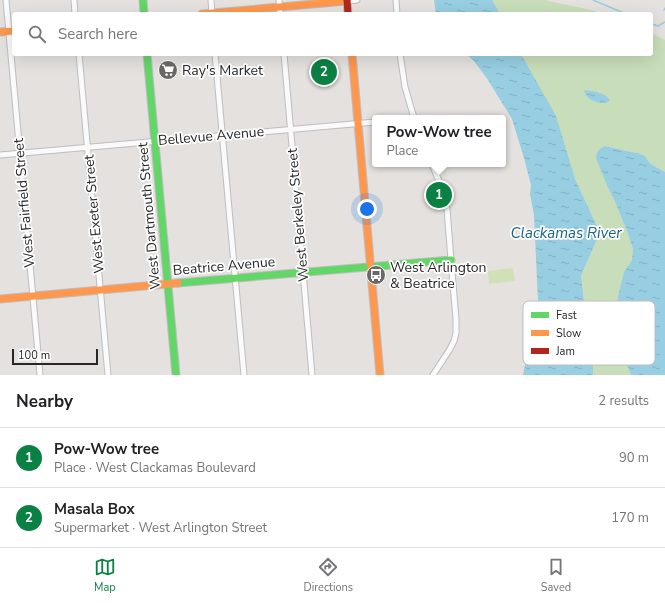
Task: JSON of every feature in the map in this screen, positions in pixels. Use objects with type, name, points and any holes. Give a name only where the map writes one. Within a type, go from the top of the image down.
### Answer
[{"type":"street","name":"West Fairfield Street","points":[[6,0],[12,45]]},
{"type":"street","points":[[74,0],[75,12]]},
{"type":"street","points":[[143,0],[144,12]]},
{"type":"street","points":[[211,0],[212,12]]},
{"type":"street","points":[[347,0],[348,12]]},
{"type":"street","points":[[231,12],[357,0]]},
{"type":"street","points":[[396,0],[397,12]]},
{"type":"street","points":[[0,32],[11,31]]},
{"type":"street","name":"West Fairfield Street","points":[[13,56],[40,375]]},
{"type":"street","name":"West Exeter Street","points":[[79,56],[108,375]]},
{"type":"street","name":"West Dartmouth Street","points":[[148,56],[176,375]]},
{"type":"street","points":[[215,56],[244,375]]},
{"type":"street","name":"West Berkeley Street","points":[[284,56],[312,375]]},
{"type":"street","points":[[352,56],[380,375]]},
{"type":"street","points":[[400,56],[411,115]]},
{"type":"street","name":"Bellevue Avenue","points":[[0,155],[372,122]]},
{"type":"street","points":[[433,167],[443,192],[447,209],[456,333],[450,350],[433,375]]},
{"type":"street","name":"Beatrice Avenue","points":[[0,299],[450,260]]},
{"type":"green space","points":[[492,0],[548,0],[597,12],[499,12]]},
{"type":"green space","points":[[653,34],[665,40],[665,172],[649,162],[645,156],[638,153],[605,146],[606,183],[627,231],[633,249],[632,260],[623,279],[620,301],[584,301],[581,276],[597,239],[597,226],[522,56],[653,56]]},
{"type":"green space","points":[[513,268],[515,281],[489,284],[488,271]]},
{"type":"green space","points":[[593,365],[627,365],[631,375],[593,375]]},
{"type":"water","points":[[434,0],[492,0],[499,12],[436,12]]},
{"type":"water","name":"Clackamas River","points":[[468,56],[522,56],[556,116],[575,179],[597,226],[597,239],[581,276],[584,301],[538,301],[534,215],[530,194],[531,185],[524,158],[512,119],[488,80],[474,61]]},
{"type":"water","points":[[585,90],[603,94],[610,101],[603,103],[595,102],[586,95]]},
{"type":"water","points":[[605,146],[638,153],[645,156],[654,166],[665,172],[665,375],[631,375],[627,365],[655,365],[655,301],[618,301],[624,272],[632,260],[633,249],[627,231],[596,158],[598,151]]},
{"type":"water","name":"Clackamas River","points":[[525,365],[593,365],[593,375],[523,375]]},
{"type":"waterway","points":[[593,0],[621,12]]},
{"type":"waterway","points":[[653,24],[658,26],[665,22]]},
{"type":"traffic: fast","points":[[143,0],[144,12]]},
{"type":"traffic: fast","points":[[147,56],[176,375]]},
{"type":"traffic: fast","points":[[178,283],[451,260]]},
{"type":"traffic: slow","points":[[224,12],[347,1]]},
{"type":"traffic: slow","points":[[0,32],[12,31]]},
{"type":"traffic: slow","points":[[352,56],[380,375]]},
{"type":"traffic: slow","points":[[0,299],[178,283]]},
{"type":"traffic: jam","points":[[347,0],[348,12]]},
{"type":"place","name":"Ray's Market","points":[[168,70]]},
{"type":"place","name":"Masala Box","points":[[324,72]]},
{"type":"place","name":"Pow-Wow tree","points":[[439,195]]},
{"type":"place","name":"West Arlington & Beatrice","points":[[376,275]]}]
